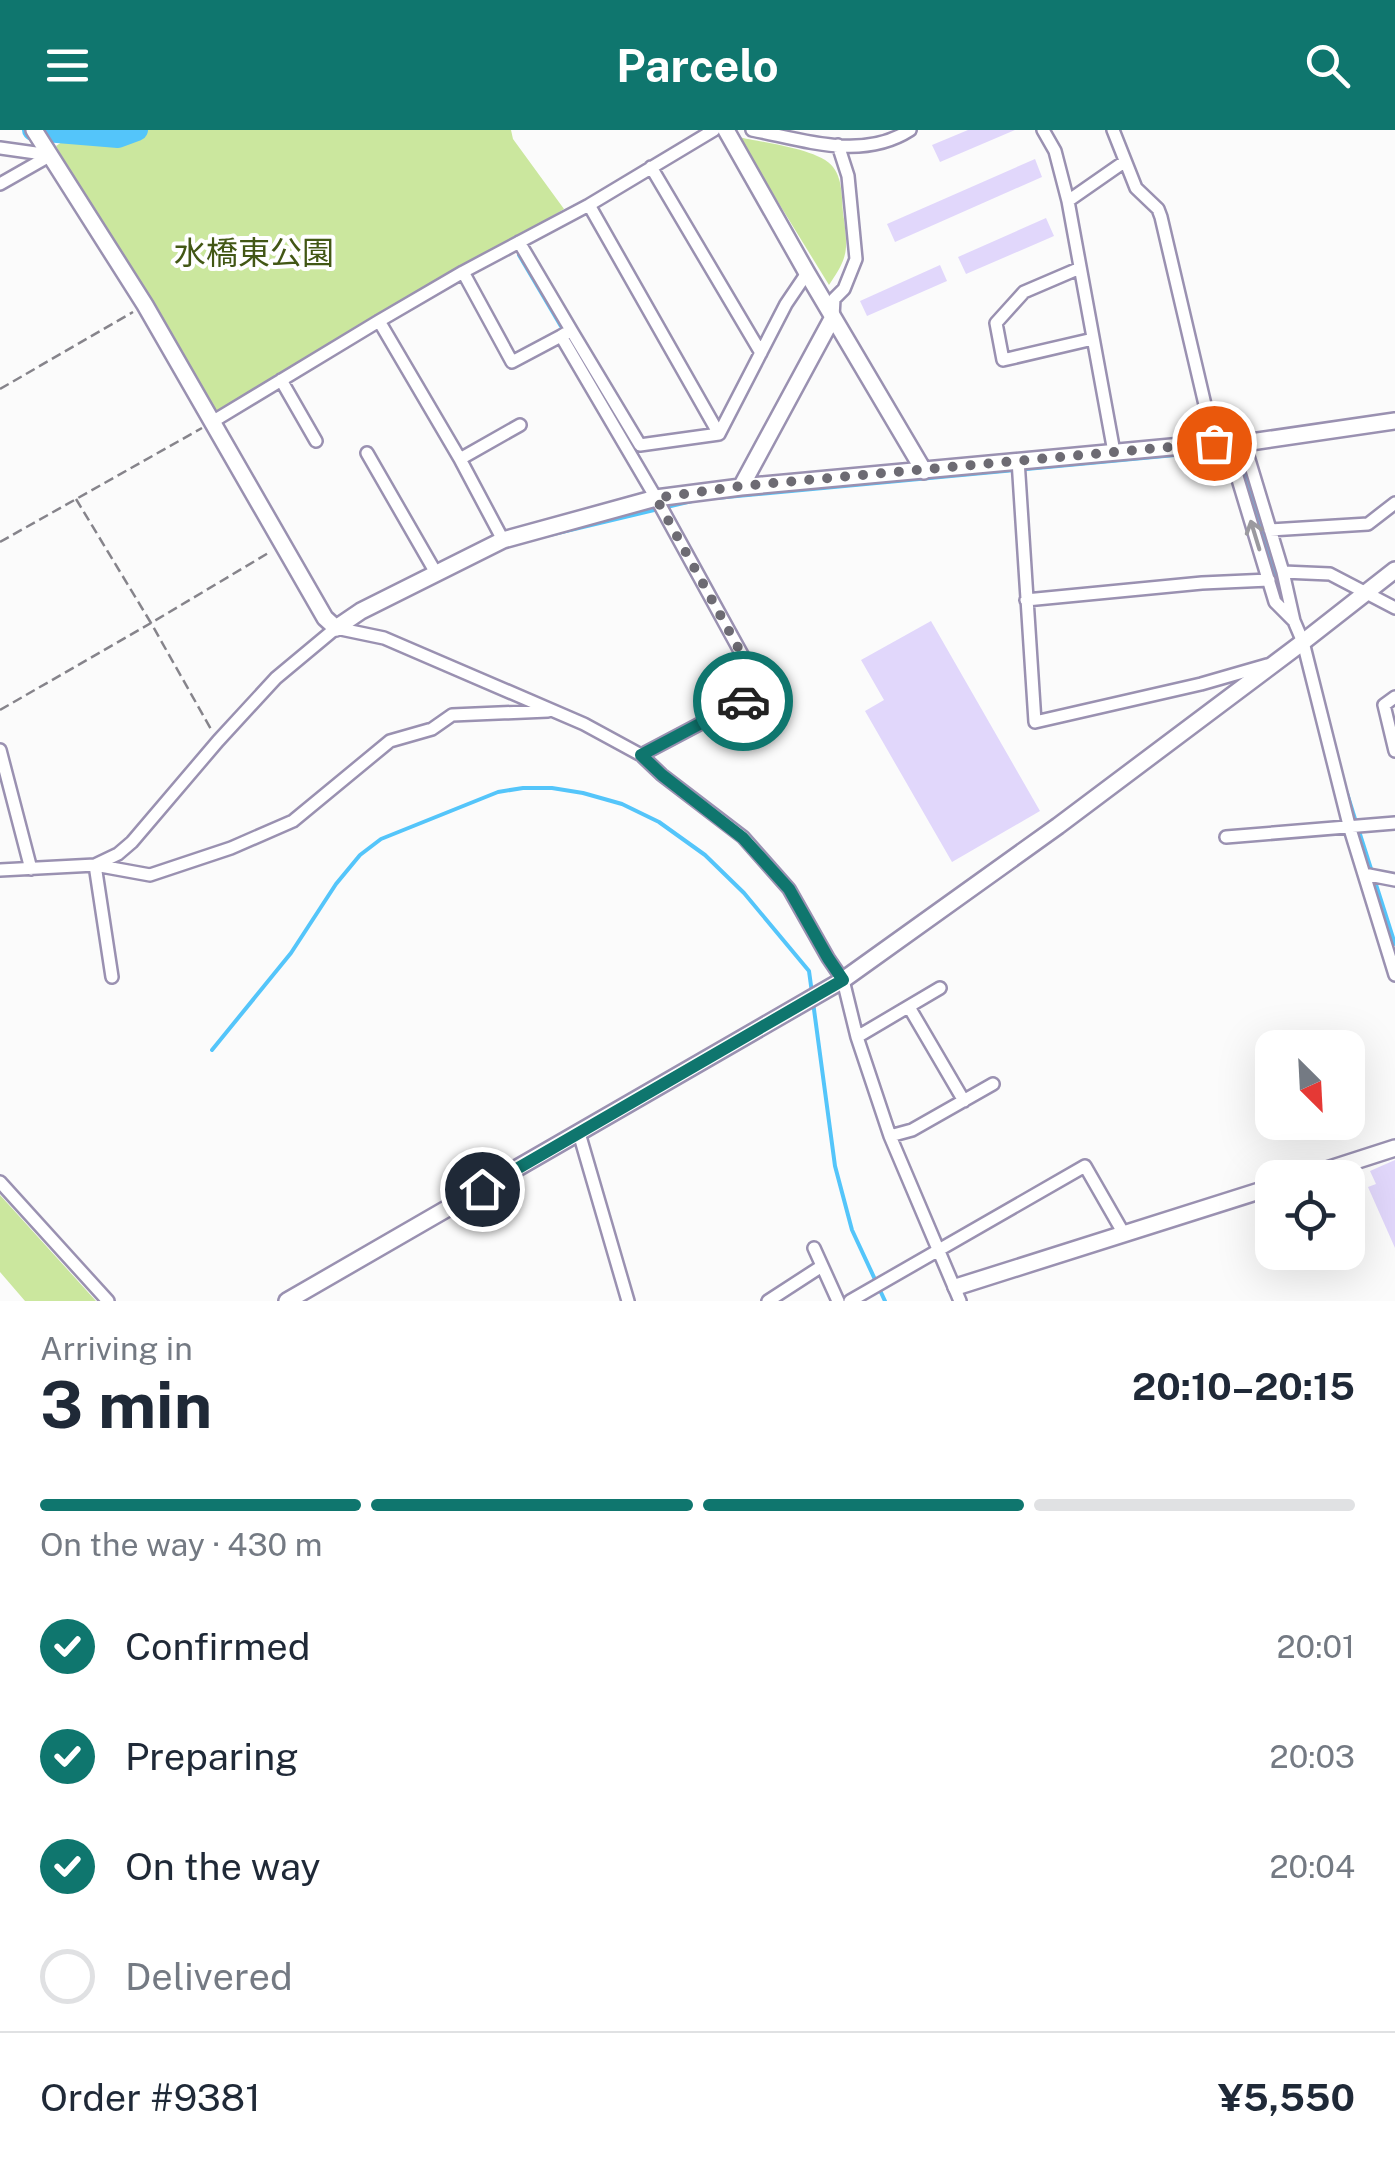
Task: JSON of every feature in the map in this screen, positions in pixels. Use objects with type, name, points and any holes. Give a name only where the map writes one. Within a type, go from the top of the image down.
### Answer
[{"type":"street","points":[[34,130],[145,305],[324,618],[336,628],[384,638],[552,710],[641,755],[743,838],[789,889],[843,980],[857,1037],[890,1136],[958,1294],[1124,1234],[1255,1192]]},
{"type":"street","points":[[212,422],[463,272],[588,205],[714,130]]},
{"type":"street","points":[[726,130],[924,471]]},
{"type":"street","points":[[752,130],[838,145],[876,146],[910,130]]},
{"type":"street","points":[[1043,130],[1055,151],[1068,201],[1114,452]]},
{"type":"street","points":[[1112,130],[1136,188],[1161,216],[1276,602],[1294,621]]},
{"type":"street","points":[[741,486],[833,317],[834,299],[844,288],[856,259],[850,190],[838,145]]},
{"type":"street","points":[[0,148],[47,149]]},
{"type":"street","points":[[0,184],[47,149]]},
{"type":"street","points":[[1068,201],[1124,162]]},
{"type":"street","points":[[651,168],[761,353]]},
{"type":"street","points":[[588,205],[719,434]]},
{"type":"street","points":[[519,242],[762,691],[641,755]]},
{"type":"street","points":[[1080,268],[1024,292],[996,323],[1002,360],[1093,339]]},
{"type":"street","points":[[463,272],[512,362],[566,333]]},
{"type":"street","points":[[719,434],[806,272]]},
{"type":"street","points":[[379,321],[503,540]]},
{"type":"street","points":[[566,333],[640,444],[719,434]]},
{"type":"street","points":[[281,380],[316,441]]},
{"type":"street","points":[[95,866],[132,842],[276,678],[336,628],[503,540],[656,498],[741,486],[1228,443],[1395,421]]},
{"type":"street","points":[[460,459],[520,425]]},
{"type":"street","points":[[1228,443],[1270,530],[1350,828],[1395,974]]},
{"type":"street","points":[[367,454],[436,573]]},
{"type":"street","points":[[1018,460],[1035,722],[1183,689],[1274,663]]},
{"type":"street","points":[[1270,530],[1368,524],[1395,503]]},
{"type":"street","points":[[287,1301],[843,980],[1058,826],[1395,570]]},
{"type":"street","points":[[1283,572],[1330,574],[1395,608]]},
{"type":"street","points":[[1026,600],[1202,582],[1269,580]]},
{"type":"street","points":[[1395,698],[1384,705],[1395,751]]},
{"type":"street","points":[[0,870],[95,866],[150,875],[294,821],[390,741],[432,728],[452,715],[552,710]]},
{"type":"street","points":[[0,750],[31,868]]},
{"type":"street","points":[[1226,837],[1395,823]]},
{"type":"street","points":[[95,866],[112,977]]},
{"type":"street","points":[[1364,874],[1395,880]]},
{"type":"street","points":[[857,1037],[940,988]]},
{"type":"street","points":[[908,1006],[964,1100]]},
{"type":"street","points":[[890,1136],[912,1130],[993,1084]]},
{"type":"street","points":[[579,1133],[628,1301]]},
{"type":"street","points":[[1358,1160],[1395,1148]]},
{"type":"street","points":[[850,1301],[1085,1166],[1124,1234]]},
{"type":"street","points":[[0,1182],[108,1301]]},
{"type":"street","points":[[814,1248],[838,1301]]},
{"type":"street","points":[[768,1301],[822,1266]]},
{"type":"path","points":[[0,389],[145,305]]},
{"type":"path","points":[[0,542],[212,422]]},
{"type":"path","points":[[76,499],[218,742]]},
{"type":"path","points":[[0,710],[282,544]]},
{"type":"green space","name":"水橋東公園","points":[[137,130],[511,130],[513,139],[564,209],[212,422],[56,146],[72,135],[118,137]]},
{"type":"green space","points":[[738,137],[816,155],[837,173],[846,247],[829,285]]},
{"type":"green space","points":[[0,1195],[96,1301],[25,1301],[0,1272]]},
{"type":"building","points":[[968,130],[1015,130],[940,162],[932,145]]},
{"type":"building","points":[[1035,159],[1042,177],[895,242],[887,224]]},
{"type":"building","points":[[1046,218],[1054,236],[966,274],[958,257]]},
{"type":"building","points":[[940,265],[947,281],[867,316],[860,301]]},
{"type":"building","points":[[931,621],[1040,811],[952,862],[865,711],[884,700],[861,660]]},
{"type":"building","points":[[1395,1160],[1395,1248],[1368,1187],[1376,1184],[1370,1171]]},
{"type":"waterway","points":[[33,130],[118,137],[137,130]]},
{"type":"waterway","points":[[519,255],[565,333]]},
{"type":"waterway","points":[[716,498],[1207,452],[1219,463],[1241,462],[1284,599]]},
{"type":"waterway","points":[[541,537],[692,501]]},
{"type":"waterway","points":[[212,1050],[291,953],[360,855],[381,839],[498,792],[523,788],[583,793],[622,804],[659,822],[705,855],[744,893],[809,971],[812,993]]},
{"type":"waterway","points":[[1347,793],[1356,822]]},
{"type":"waterway","points":[[1359,831],[1395,944]]},
{"type":"waterway","points":[[813,1002],[835,1166],[852,1230],[885,1301]]},
{"type":"way so far","points":[[743,701],[762,691],[656,498],[741,486],[1214,443]]},
{"type":"route","points":[[482,1189],[843,980],[789,889],[743,838],[641,755],[743,701]]}]
